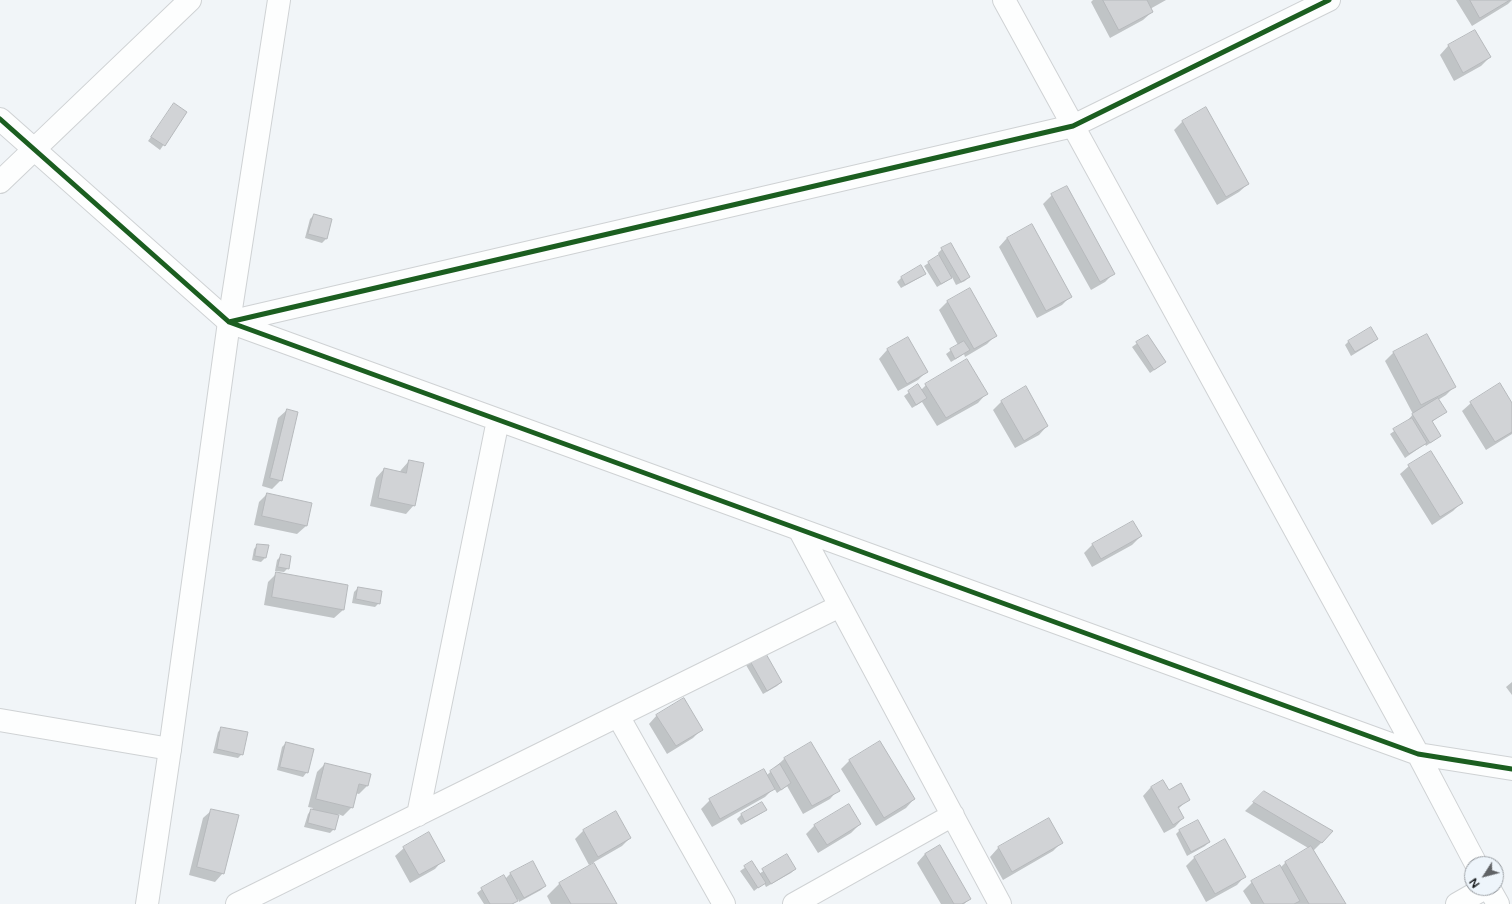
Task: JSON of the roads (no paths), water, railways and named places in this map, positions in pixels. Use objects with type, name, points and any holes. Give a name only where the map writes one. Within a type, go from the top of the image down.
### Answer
[{"type":"street","points":[[0,182],[190,0]]},
{"type":"street","points":[[147,904],[229,322],[279,0]]},
{"type":"street","points":[[1004,0],[1418,754],[1472,856]]},
{"type":"street","points":[[229,322],[1073,126],[1328,0]]},
{"type":"street","points":[[0,118],[229,322],[1418,754],[1512,769]]},
{"type":"street","points":[[418,815],[498,420]]},
{"type":"street","points":[[799,529],[1000,904]]},
{"type":"street","points":[[237,904],[840,606]]},
{"type":"street","points":[[618,716],[724,904]]},
{"type":"street","points":[[0,720],[170,749]]},
{"type":"street","points":[[794,904],[953,815]]},
{"type":"street","points":[[1457,904],[1471,896]]}]
